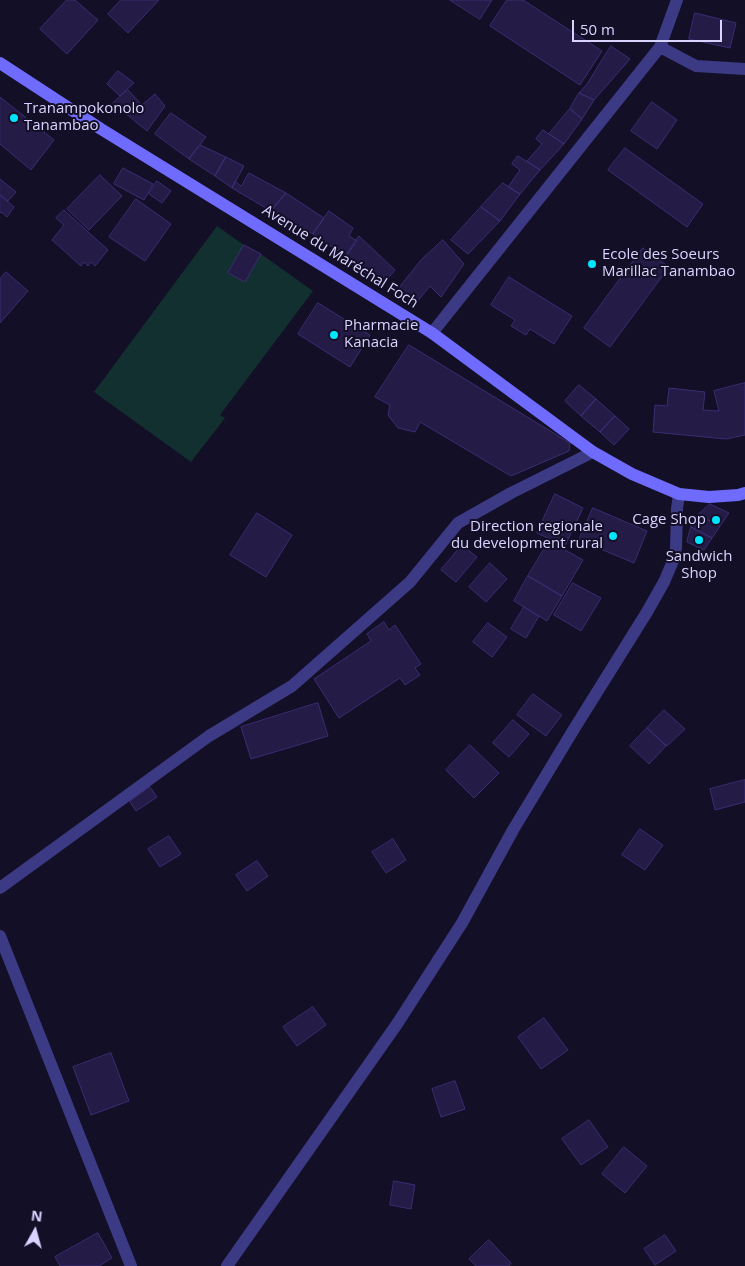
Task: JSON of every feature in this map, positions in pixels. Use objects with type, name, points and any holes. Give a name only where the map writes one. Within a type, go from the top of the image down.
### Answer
[{"type":"main road","name":"Avenue du Maréchal Foch","points":[[0,64],[101,129],[432,333],[593,452],[632,474],[679,494],[709,497],[745,493]]},
{"type":"street","points":[[432,333],[660,47],[677,0]]},
{"type":"street","points":[[660,47],[696,66],[745,69]]},
{"type":"street","points":[[0,888],[210,736],[292,686],[410,582],[458,523],[593,452]]},
{"type":"street","points":[[227,1266],[397,1024],[462,923],[518,822],[647,612],[673,562],[676,548],[679,494]]},
{"type":"street","points":[[0,936],[131,1266]]},
{"type":"green space","points":[[217,226],[313,291],[220,415],[225,418],[191,462],[94,392]]},
{"type":"building","points":[[67,0],[75,0],[98,20],[67,54],[40,29]]},
{"type":"building","points":[[121,0],[159,0],[128,33],[108,14]]},
{"type":"building","points":[[450,0],[492,0],[480,19]]},
{"type":"building","points":[[507,0],[523,0],[602,51],[580,85],[490,26]]},
{"type":"building","points":[[695,13],[736,23],[730,48],[689,39]]},
{"type":"building","points":[[611,46],[630,59],[594,100],[579,93],[587,84]]},
{"type":"building","points":[[118,71],[134,83],[120,96],[107,84]]},
{"type":"building","points":[[128,90],[142,105],[155,94],[165,106],[147,131],[113,103]]},
{"type":"building","points":[[579,93],[594,100],[582,119],[570,109]]},
{"type":"building","name":"Tranampokonolo Tanambao","points":[[0,97],[54,140],[31,170],[0,144]]},
{"type":"building","points":[[652,102],[677,120],[657,149],[631,131]]},
{"type":"building","points":[[570,109],[582,119],[564,144],[549,134]]},
{"type":"building","points":[[171,113],[206,137],[189,159],[155,134]]},
{"type":"building","points":[[543,130],[564,144],[540,170],[527,161],[542,144],[536,139]]},
{"type":"building","points":[[200,145],[226,157],[215,176],[189,159]]},
{"type":"building","points":[[625,148],[703,204],[687,227],[608,170]]},
{"type":"building","points":[[518,156],[540,170],[520,194],[508,187],[520,170],[512,164]]},
{"type":"building","points":[[226,157],[244,166],[232,188],[215,176]]},
{"type":"building","points":[[123,168],[153,184],[144,200],[114,184]]},
{"type":"building","points":[[249,173],[286,193],[271,211],[232,188],[235,181],[241,186]]},
{"type":"building","points":[[100,175],[122,196],[89,230],[67,209]]},
{"type":"building","points":[[0,179],[16,192],[8,201],[0,195]]},
{"type":"building","points":[[157,181],[171,191],[162,203],[149,194]]},
{"type":"building","points":[[503,183],[520,194],[500,221],[481,207]]},
{"type":"building","points":[[286,193],[324,218],[313,234],[271,211]]},
{"type":"building","points":[[0,195],[14,207],[7,217],[0,213]]},
{"type":"building","points":[[136,199],[171,224],[145,261],[109,237]]},
{"type":"building","points":[[481,207],[500,221],[468,254],[451,240]]},
{"type":"building","points":[[64,210],[108,250],[95,266],[91,262],[88,266],[84,262],[81,266],[52,240],[64,225],[56,218]]},
{"type":"building","points":[[329,211],[353,228],[349,236],[357,241],[346,256],[313,234]]},
{"type":"building","points":[[359,236],[395,270],[381,287],[346,256]]},
{"type":"building","points":[[443,240],[464,264],[441,297],[430,286],[416,303],[397,290],[421,260]]},
{"type":"building","points":[[244,245],[261,254],[245,282],[228,273]]},
{"type":"building","points":[[643,248],[669,267],[610,347],[584,328]]},
{"type":"building","points":[[6,272],[28,291],[0,323],[0,279]]},
{"type":"building","points":[[509,277],[572,316],[554,344],[530,329],[526,335],[511,326],[515,320],[491,305]]},
{"type":"building","name":"Pharmacie Kanacia","points":[[318,303],[370,335],[350,367],[298,334]]},
{"type":"building","points":[[409,345],[570,443],[569,451],[511,476],[420,422],[415,432],[398,428],[388,415],[390,405],[375,397]]},
{"type":"building","points":[[745,383],[745,435],[726,439],[653,432],[655,405],[667,406],[669,388],[705,392],[703,410],[719,411],[714,391]]},
{"type":"building","points":[[579,385],[596,399],[581,416],[565,401]]},
{"type":"building","points":[[596,399],[615,416],[600,432],[581,416]]},
{"type":"building","points":[[615,416],[629,429],[614,445],[600,432]]},
{"type":"building","points":[[555,494],[583,508],[565,546],[537,533]]},
{"type":"building","name":"Cage Shop","points":[[710,504],[729,513],[720,526],[698,515]]},
{"type":"building","name":"Direction regionale du development rural","points":[[593,508],[647,531],[634,563],[579,540]]},
{"type":"building","points":[[257,513],[292,535],[266,577],[230,555]]},
{"type":"building","points":[[698,515],[720,526],[712,538],[691,527]]},
{"type":"building","name":"Sandwich Shop","points":[[691,527],[712,538],[704,550],[687,542]]},
{"type":"building","points":[[549,541],[583,560],[562,596],[528,576]]},
{"type":"building","points":[[462,545],[477,557],[456,582],[441,570]]},
{"type":"building","points":[[490,563],[507,579],[486,602],[469,587]]},
{"type":"building","points":[[528,576],[562,596],[547,621],[514,601]]},
{"type":"building","points":[[573,583],[601,598],[581,631],[554,615]]},
{"type":"building","points":[[524,607],[539,616],[526,638],[511,629]]},
{"type":"building","points":[[384,622],[389,630],[395,625],[421,664],[415,668],[420,675],[405,685],[400,678],[339,718],[314,679],[371,641],[367,634]]},
{"type":"building","points":[[488,623],[507,637],[492,657],[473,642]]},
{"type":"building","points":[[533,694],[562,715],[546,736],[517,715]]},
{"type":"building","points":[[318,703],[328,736],[251,759],[241,727]]},
{"type":"building","points":[[664,710],[685,729],[667,746],[647,728]]},
{"type":"building","points":[[513,720],[529,734],[509,757],[493,743]]},
{"type":"building","points":[[647,728],[666,746],[649,764],[630,746]]},
{"type":"building","points":[[470,745],[499,773],[474,798],[446,770]]},
{"type":"building","points":[[745,780],[745,802],[715,810],[710,789]]},
{"type":"building","points":[[150,787],[157,797],[136,811],[130,802]]},
{"type":"building","points":[[640,829],[663,845],[645,870],[622,855]]},
{"type":"building","points":[[169,836],[181,854],[160,867],[148,849]]},
{"type":"building","points":[[393,839],[406,860],[386,873],[372,852]]},
{"type":"building","points":[[257,861],[268,876],[247,891],[236,875]]},
{"type":"building","points":[[313,1007],[326,1025],[297,1046],[283,1027]]},
{"type":"building","points":[[544,1018],[568,1050],[541,1069],[518,1037]]},
{"type":"building","points":[[111,1053],[129,1101],[91,1115],[73,1067]]},
{"type":"building","points":[[455,1081],[465,1109],[441,1117],[432,1089]]},
{"type":"building","points":[[589,1120],[608,1147],[581,1165],[562,1139]]},
{"type":"building","points":[[624,1147],[647,1166],[625,1193],[602,1174]]},
{"type":"building","points":[[394,1181],[415,1185],[411,1209],[390,1205]]},
{"type":"building","points":[[98,1233],[112,1258],[99,1266],[60,1266],[55,1257]]},
{"type":"building","points":[[665,1235],[676,1251],[655,1265],[644,1249]]},
{"type":"building","points":[[489,1240],[511,1263],[509,1266],[476,1266],[469,1259]]},
{"type":"place","name":"Tranampokonolo Tanambao","points":[[14,118]]},
{"type":"place","name":"Ecole des Soeurs Marillac Tanambao","points":[[592,264]]},
{"type":"place","name":"Pharmacie Kanacia","points":[[334,335]]},
{"type":"place","name":"Cage Shop","points":[[716,520]]},
{"type":"place","name":"Direction regionale du development rural","points":[[613,536]]},
{"type":"place","name":"Sandwich Shop","points":[[699,540]]}]
